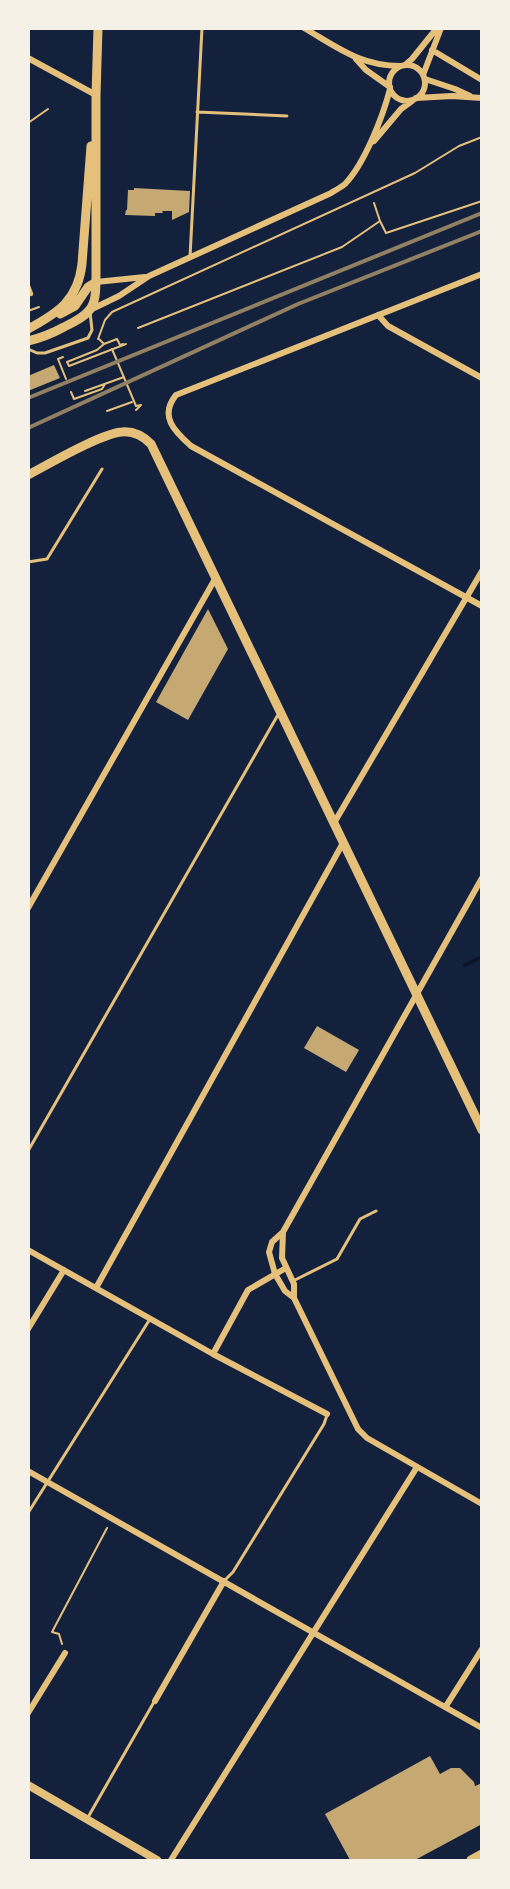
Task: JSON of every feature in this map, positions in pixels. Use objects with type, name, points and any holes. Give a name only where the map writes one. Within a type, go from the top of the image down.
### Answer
[{"type":"main road","points":[[28,341],[51,334],[80,320],[90,310],[95,296],[98,28]]},
{"type":"main road","points":[[46,320],[61,310],[68,301],[81,269],[96,95]]},
{"type":"main road","points":[[28,329],[75,306],[88,287],[96,282]]},
{"type":"main road","points":[[28,475],[112,433],[131,432],[147,440],[154,449],[279,713],[482,1130]]},
{"type":"main road","points":[[471,1860],[482,1854]]},
{"type":"street","points":[[304,28],[354,57],[374,63],[416,67],[424,77],[473,97]]},
{"type":"street","points":[[367,148],[401,109],[423,90],[424,77],[439,28]]},
{"type":"street","points":[[439,28],[412,59],[392,74],[389,81],[394,96],[401,100],[431,97],[482,98]]},
{"type":"street","points":[[432,50],[482,81]]},
{"type":"street","points":[[354,57],[366,70],[390,88]]},
{"type":"street","points":[[28,58],[96,95]]},
{"type":"street","points":[[90,310],[119,296],[149,276],[337,190],[350,178],[375,133],[390,88]]},
{"type":"street","points":[[482,274],[176,395],[168,405],[168,416],[177,433],[191,446],[482,606]]},
{"type":"street","points":[[96,282],[149,276]]},
{"type":"street","points":[[28,286],[31,294]]},
{"type":"street","points":[[378,315],[388,326],[482,378]]},
{"type":"street","points":[[334,824],[482,571]]},
{"type":"street","points":[[28,908],[215,579]]},
{"type":"street","points":[[96,1288],[343,843]]},
{"type":"street","points":[[294,1298],[285,1291],[275,1274],[269,1252],[272,1242],[283,1232],[482,878]]},
{"type":"street","points":[[283,1232],[282,1258],[293,1281],[294,1298],[358,1429],[367,1438],[482,1504]]},
{"type":"street","points":[[28,1250],[150,1319],[327,1414]]},
{"type":"street","points":[[213,1353],[248,1290],[286,1268]]},
{"type":"street","points":[[28,1329],[64,1270]]},
{"type":"street","points":[[171,1860],[417,1467]]},
{"type":"street","points":[[28,1471],[482,1728]]},
{"type":"street","points":[[155,1701],[224,1581]]},
{"type":"street","points":[[446,1706],[482,1649]]},
{"type":"street","points":[[28,1713],[65,1653]]},
{"type":"street","points":[[28,1785],[157,1860]]},
{"type":"lane","points":[[190,257],[202,28]]},
{"type":"lane","points":[[198,112],[287,116]]},
{"type":"lane","points":[[28,349],[39,354],[45,353],[88,338],[92,330],[90,310]]},
{"type":"lane","points":[[28,562],[47,559],[102,469]]},
{"type":"lane","points":[[28,1152],[279,713]]},
{"type":"lane","points":[[293,1281],[337,1259],[360,1220],[376,1211]]},
{"type":"lane","points":[[28,1513],[150,1319]]},
{"type":"lane","points":[[224,1581],[233,1572],[324,1424],[327,1414]]},
{"type":"lane","points":[[86,1819],[155,1701]]},
{"type":"path","points":[[28,123],[48,110]]},
{"type":"path","points":[[95,343],[105,320],[112,312],[415,173],[459,146],[482,137]]},
{"type":"path","points":[[374,203],[386,233],[482,201]]},
{"type":"path","points":[[138,328],[342,247],[380,221]]},
{"type":"path","points":[[28,311],[39,307]]},
{"type":"path","points":[[99,338],[104,344]]},
{"type":"path","points":[[62,369],[126,344],[120,345],[117,339],[104,344],[98,350],[67,362],[71,365]]},
{"type":"path","points":[[112,349],[136,406],[141,405],[136,410]]},
{"type":"path","points":[[61,352],[63,357],[58,359],[66,379]]},
{"type":"path","points":[[85,391],[124,377]]},
{"type":"path","points":[[71,392],[76,399],[102,389],[105,384]]},
{"type":"path","points":[[107,411],[134,401]]},
{"type":"path","points":[[65,1653],[59,1634],[52,1632],[112,1517]]},
{"type":"building","points":[[134,188],[190,191],[189,212],[172,220],[172,211],[155,213],[155,216],[125,215],[128,190],[134,190]]},
{"type":"building","points":[[54,365],[60,378],[28,391],[28,376]]},
{"type":"building","points":[[208,609],[228,649],[188,720],[156,702]]},
{"type":"building","points":[[317,1026],[359,1050],[346,1072],[304,1048]]},
{"type":"building","points":[[430,1756],[440,1774],[451,1768],[460,1768],[475,1786],[482,1783],[482,1824],[415,1860],[350,1860],[325,1814]]},
{"type":"waterway","points":[[465,965],[482,957]]},
{"type":"railway","points":[[28,398],[482,213]]},
{"type":"railway","points":[[28,428],[298,304],[482,231]]}]
